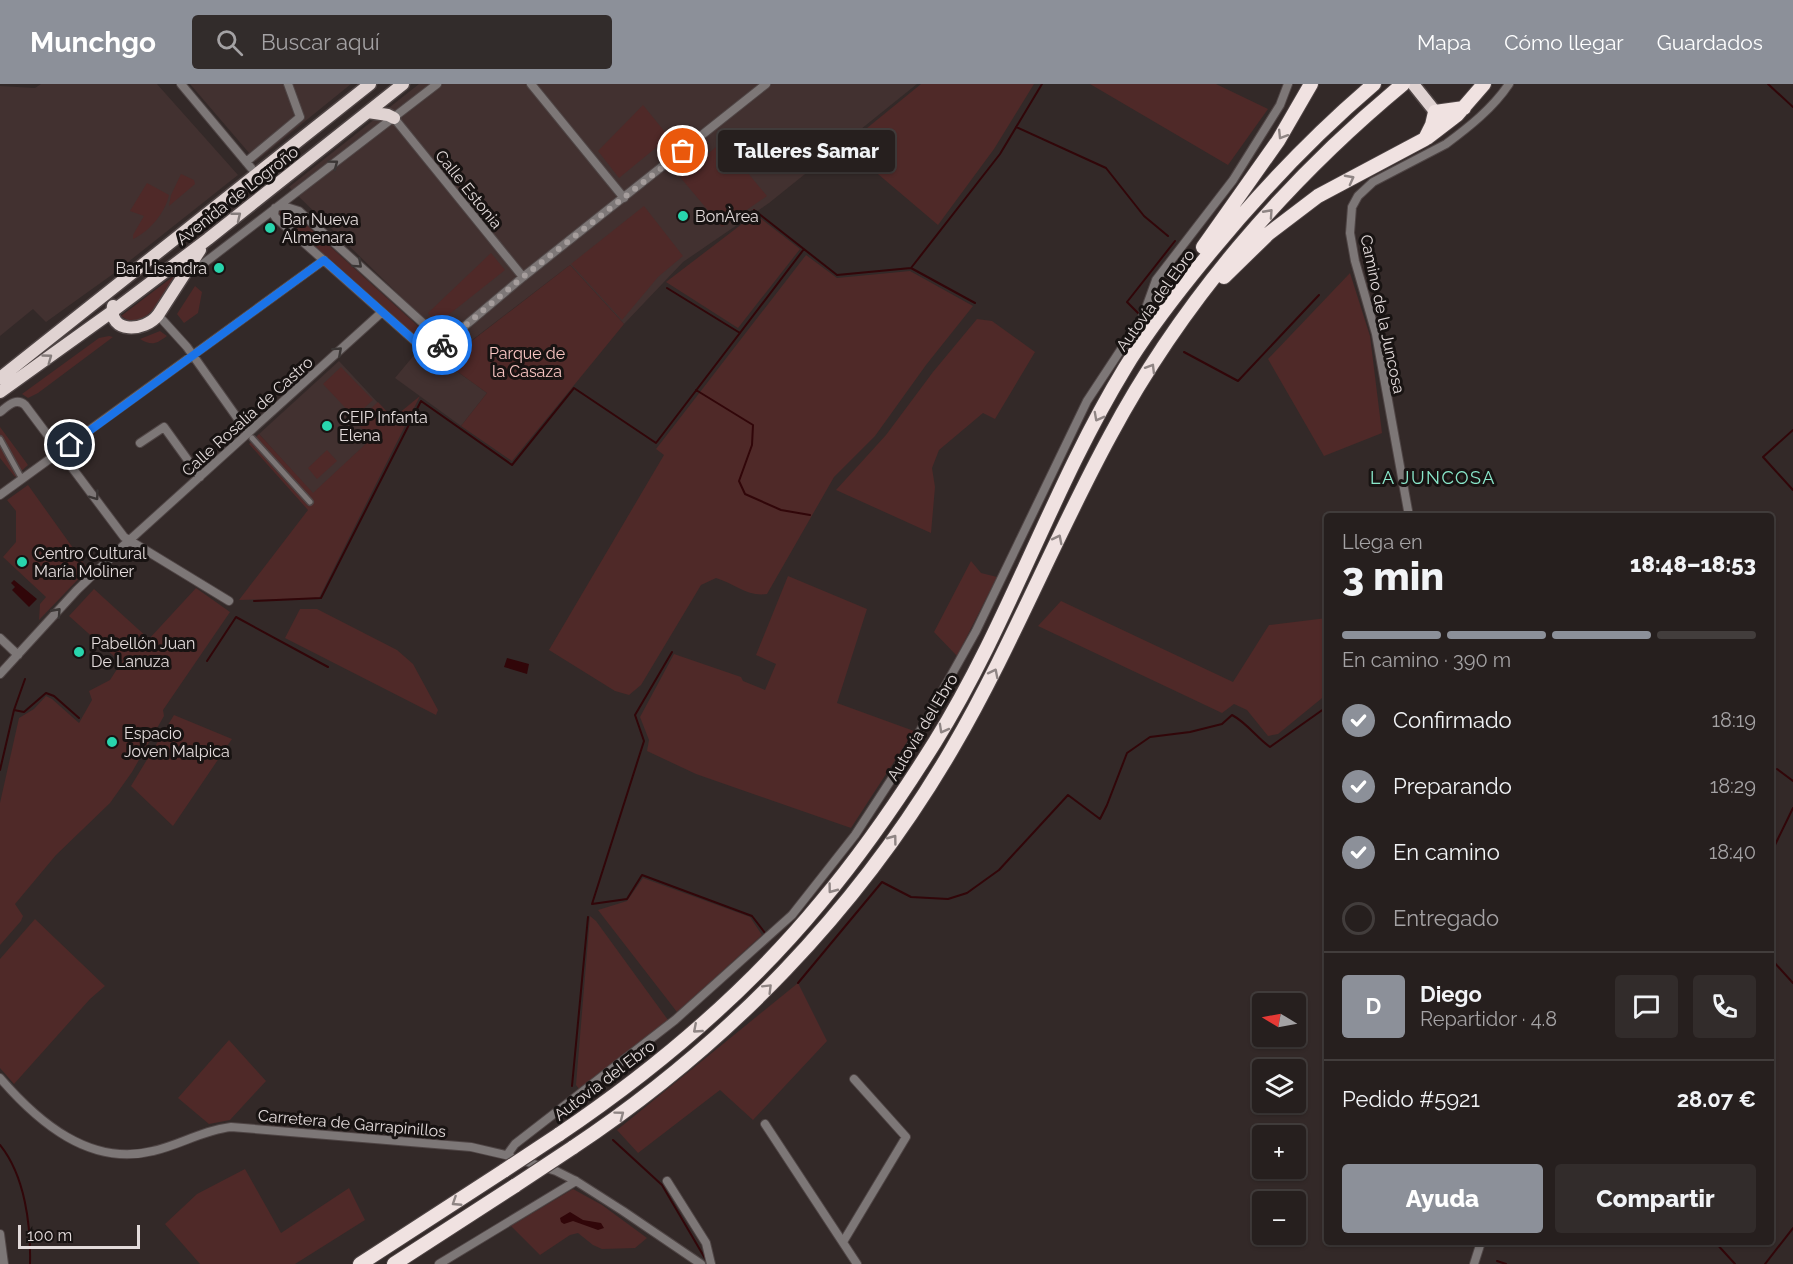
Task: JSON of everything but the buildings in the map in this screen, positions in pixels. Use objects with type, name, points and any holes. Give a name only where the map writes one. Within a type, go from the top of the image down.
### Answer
[{"type":"highway","name":"Avenida de Logroño","points":[[3,372],[124,280],[370,84]]},
{"type":"highway","name":"Avenida de Logroño","points":[[0,392],[208,239],[403,84]]},
{"type":"highway","points":[[1161,314],[1168,298],[1278,141],[1311,84]]},
{"type":"highway","name":"Autovía del Ebro","points":[[360,1264],[558,1135],[655,1065],[738,991],[822,902],[892,809],[937,739],[979,663],[1094,425],[1125,368],[1161,314],[1257,197],[1374,84]]},
{"type":"highway","name":"Autovía del Ebro","points":[[394,1264],[572,1148],[666,1080],[724,1032],[836,915],[908,819],[951,751],[995,672],[1049,557],[1111,434],[1167,342],[1229,259],[1299,181],[1363,117],[1403,84]]},
{"type":"highway","points":[[1413,84],[1446,125]]},
{"type":"highway","points":[[1167,342],[1246,254],[1289,217],[1318,196],[1425,139],[1446,125],[1484,84]]},
{"type":"highway","points":[[368,112],[394,118],[393,92]]},
{"type":"highway","points":[[1425,139],[1432,125],[1432,108]]},
{"type":"highway","points":[[1432,108],[1464,108]]},
{"type":"highway","points":[[124,280],[115,298],[112,311],[120,324],[131,329],[151,323],[208,239]]},
{"type":"street","points":[[181,84],[257,175]]},
{"type":"street","points":[[246,162],[300,117],[288,84]]},
{"type":"street","points":[[187,270],[199,267],[437,84]]},
{"type":"street","points":[[531,84],[624,198]]},
{"type":"street","points":[[275,209],[276,218],[382,312],[430,352],[435,351],[523,277],[766,84]]},
{"type":"street","points":[[507,1155],[515,1144],[675,1020],[792,915],[855,835],[902,763],[976,631],[1087,401],[1143,316],[1156,280],[1233,180],[1280,105],[1288,84]]},
{"type":"street","name":"Camino de la Juncosa","points":[[1407,513],[1376,334],[1350,232],[1352,207],[1358,196],[1373,182],[1456,137],[1476,120],[1509,84]]},
{"type":"street","name":"Calle Estonia","points":[[394,118],[523,277]]},
{"type":"street","points":[[1446,125],[1456,137]]},
{"type":"street","points":[[295,194],[299,211],[445,342]]},
{"type":"street","points":[[275,209],[299,211]]},
{"type":"street","points":[[0,495],[324,260]]},
{"type":"street","name":"Calle Rosalía de Castro","points":[[0,674],[77,590],[129,540],[250,436],[382,312]]},
{"type":"street","points":[[158,315],[193,356],[250,436],[310,502]]},
{"type":"street","points":[[0,412],[21,401],[124,537],[229,601]]},
{"type":"street","points":[[140,443],[164,428],[200,477]]},
{"type":"street","points":[[0,439],[22,479]]},
{"type":"street","points":[[0,638],[18,655]]},
{"type":"street","name":"Carretera de Garrapinillos","points":[[0,1078],[46,1124],[82,1144],[106,1153],[128,1155],[147,1152],[207,1131],[231,1127],[471,1147],[507,1155],[556,1171],[576,1181],[701,1264]]},
{"type":"street","points":[[843,1242],[906,1137],[854,1079]]},
{"type":"street","points":[[765,1124],[857,1264]]},
{"type":"street","points":[[439,1264],[576,1181]]},
{"type":"street","points":[[667,1181],[706,1243],[711,1264]]},
{"type":"street","points":[[0,1234],[4,1264]]},
{"type":"street","points":[[1474,1264],[1480,1245]]},
{"type":"shaded area","points":[[41,84],[157,84],[238,175],[113,274],[46,322],[33,309],[0,336],[0,86],[35,88]]},
{"type":"shaded area","points":[[190,84],[351,84],[256,161]]},
{"type":"shaded area","points":[[419,84],[917,84],[769,203],[683,262],[624,324],[570,265],[459,350],[438,333],[289,187]]},
{"type":"shaded area","points":[[415,354],[423,364],[430,367],[437,368],[447,364],[487,393],[461,426],[395,378]]},
{"type":"shaded area","name":"CEIP Infanta Elena","points":[[339,361],[393,419],[313,494],[259,434]]},
{"type":"shaded area","points":[[14,580],[37,599],[29,607],[12,590],[15,587],[11,583]]},
{"type":"shaded area","points":[[507,658],[529,664],[527,674],[504,667]]},
{"type":"shaded area","points":[[570,1212],[583,1220],[601,1223],[604,1228],[598,1230],[573,1221],[564,1224],[561,1222],[560,1218]]},
{"type":"green space","points":[[921,84],[1034,84],[994,149],[938,225],[845,146]]},
{"type":"green space","points":[[1090,84],[1216,84],[1268,109],[1228,165]]},
{"type":"green space","points":[[643,105],[669,137],[619,178],[598,151]]},
{"type":"green space","points":[[722,142],[767,196],[722,227],[680,177]]},
{"type":"green space","points":[[181,174],[194,180],[195,184],[169,206],[171,195]]},
{"type":"green space","points":[[147,183],[169,195],[156,221],[133,239],[144,216],[130,211]]},
{"type":"green space","points":[[644,206],[683,256],[658,277],[622,320],[571,264]]},
{"type":"green space","points":[[282,208],[290,210],[430,337],[435,342],[434,346],[431,348],[427,346],[284,220],[279,213]]},
{"type":"green space","points":[[755,214],[800,249],[738,328],[666,282]]},
{"type":"green space","points":[[491,253],[505,270],[437,324],[428,313]]},
{"type":"green space","points":[[806,255],[837,278],[910,271],[973,306],[926,365],[875,436],[834,477],[767,594],[754,594],[716,578],[701,585],[641,685],[629,695],[615,691],[549,650],[664,455],[656,449]]},
{"type":"green space","name":"Parque de la Casaza","points":[[570,265],[624,324],[512,461],[461,426],[487,393],[447,364],[460,350]]},
{"type":"green space","points":[[179,272],[160,303],[147,315],[131,322],[121,316]]},
{"type":"green space","points":[[1350,273],[1370,336],[1382,433],[1324,456],[1268,359]]},
{"type":"green space","points":[[195,286],[202,292],[198,313],[184,323],[177,314]]},
{"type":"green space","points":[[977,319],[992,321],[1035,352],[995,419],[983,413],[939,450],[932,468],[935,487],[931,533],[836,490],[886,435],[933,372]]},
{"type":"green space","points":[[160,331],[167,336],[157,342],[148,343],[140,339]]},
{"type":"green space","points":[[113,337],[38,393],[28,398],[22,394],[99,338]]},
{"type":"green space","points":[[341,367],[373,400],[354,417],[323,384]]},
{"type":"green space","points":[[420,396],[319,598],[239,600],[308,510],[249,444],[259,434],[313,493],[371,439],[356,422],[378,402],[393,418]]},
{"type":"green space","points":[[0,427],[28,465],[15,477],[0,458]]},
{"type":"green space","points":[[327,450],[337,461],[317,479],[308,468]]},
{"type":"green space","points":[[28,485],[88,569],[39,620],[40,604],[46,597],[3,557],[16,542],[16,511],[7,500]]},
{"type":"green space","points":[[971,561],[981,573],[997,577],[957,656],[934,632]]},
{"type":"green space","points":[[788,576],[867,609],[837,703],[914,731],[851,828],[696,774],[647,751],[649,740],[640,717],[674,654],[741,677],[743,681],[765,690],[776,664],[756,655]]},
{"type":"green space","points":[[196,588],[230,612],[163,710],[164,716],[132,772],[110,803],[56,855],[15,904],[23,916],[0,945],[0,803],[19,718],[34,709],[46,696],[79,723],[92,700],[89,691],[110,680],[123,660],[116,658],[69,616],[94,589],[149,639]]},
{"type":"green space","points":[[1061,601],[1233,682],[1269,625],[1324,618],[1324,696],[1278,734],[1268,736],[1247,710],[1234,704],[1222,713],[1038,626]]},
{"type":"green space","points":[[300,609],[317,609],[397,650],[413,664],[438,710],[436,715],[285,638]]},
{"type":"green space","points":[[174,715],[232,739],[173,826],[131,786]]},
{"type":"green space","points":[[643,878],[750,917],[762,935],[677,1012],[598,910],[627,901]]},
{"type":"green space","points":[[590,916],[596,921],[668,1020],[580,1090],[576,1085]]},
{"type":"green space","points":[[35,919],[105,986],[90,999],[14,1084],[0,1068],[0,959]]},
{"type":"green space","points":[[798,983],[827,1041],[753,1120],[720,1090],[638,1153],[617,1130]]},
{"type":"green space","points":[[229,1040],[266,1081],[230,1120],[209,1124],[178,1098]]},
{"type":"green space","points":[[245,1169],[281,1233],[349,1188],[365,1220],[295,1264],[200,1264],[165,1224],[197,1194]]},
{"type":"green space","points":[[573,1189],[602,1205],[647,1238],[635,1248],[602,1249],[578,1233],[570,1235],[540,1255],[511,1226]]},
{"type":"waterway","points":[[754,210],[837,275],[911,268],[1000,154],[1042,84]]},
{"type":"waterway","points":[[1768,84],[1793,107]]},
{"type":"waterway","points":[[1016,127],[1106,168],[1144,216],[1168,236]]},
{"type":"waterway","points":[[1138,313],[1127,302],[1175,241]]},
{"type":"waterway","points":[[254,601],[321,598],[421,401],[512,465],[574,388],[656,443],[804,249]]},
{"type":"waterway","points":[[911,268],[975,303]]},
{"type":"waterway","points":[[667,288],[740,333]]},
{"type":"waterway","points":[[1184,352],[1238,381],[1319,295]]},
{"type":"waterway","points":[[696,390],[753,425],[752,445],[739,481],[745,494],[781,510],[810,515]]},
{"type":"waterway","points":[[1793,430],[1763,457],[1793,490]]},
{"type":"waterway","points":[[207,661],[236,617],[328,667]]},
{"type":"waterway","points":[[672,652],[635,715],[644,741],[592,904],[627,899],[642,875],[752,916],[765,933]]},
{"type":"waterway","points":[[0,770],[14,710],[25,679]]},
{"type":"waterway","points":[[14,710],[24,712],[46,693],[54,696],[79,718]]},
{"type":"waterway","points":[[798,983],[882,882],[911,897],[948,899],[967,893],[999,870],[1068,795],[1100,819],[1127,753],[1150,737],[1190,732],[1222,724],[1232,715],[1270,747],[1324,709]]},
{"type":"waterway","points":[[1777,769],[1793,781]]},
{"type":"waterway","points":[[1774,847],[1793,808]]},
{"type":"waterway","points":[[572,1086],[588,917]]},
{"type":"waterway","points":[[1774,962],[1793,983]]},
{"type":"waterway","points":[[613,1140],[662,1185],[706,1260]]},
{"type":"waterway","points":[[0,1145],[9,1157],[21,1186],[28,1217],[30,1264]]},
{"type":"waterway","points":[[1765,1264],[1793,1228]]},
{"type":"waterway","points":[[1718,1245],[1735,1264]]},
{"type":"waterway","points":[[1497,1261],[1506,1264]]},
{"type":"way so far","points":[[442,345],[523,277],[683,151]]},
{"type":"place","name":"Talleres Samar","points":[[683,151]]},
{"type":"place","name":"BonÀrea","points":[[683,216]]},
{"type":"place","name":"Bar Nueva Almenara","points":[[270,228]]},
{"type":"place","name":"Bar Lisandra","points":[[219,268]]},
{"type":"place","name":"CEIP Infanta Elena","points":[[327,426]]},
{"type":"place","name":"Centro Cultural María Moliner","points":[[22,562]]},
{"type":"place","name":"Pabellón Juan De Lanuza","points":[[79,652]]},
{"type":"place","name":"Espacio Joven Malpica","points":[[112,742]]},
{"type":"district","name":"LA JUNCOSA","points":[[1433,478]]},
{"type":"route","points":[[70,445],[324,260],[425,350],[435,351],[442,345]]}]
